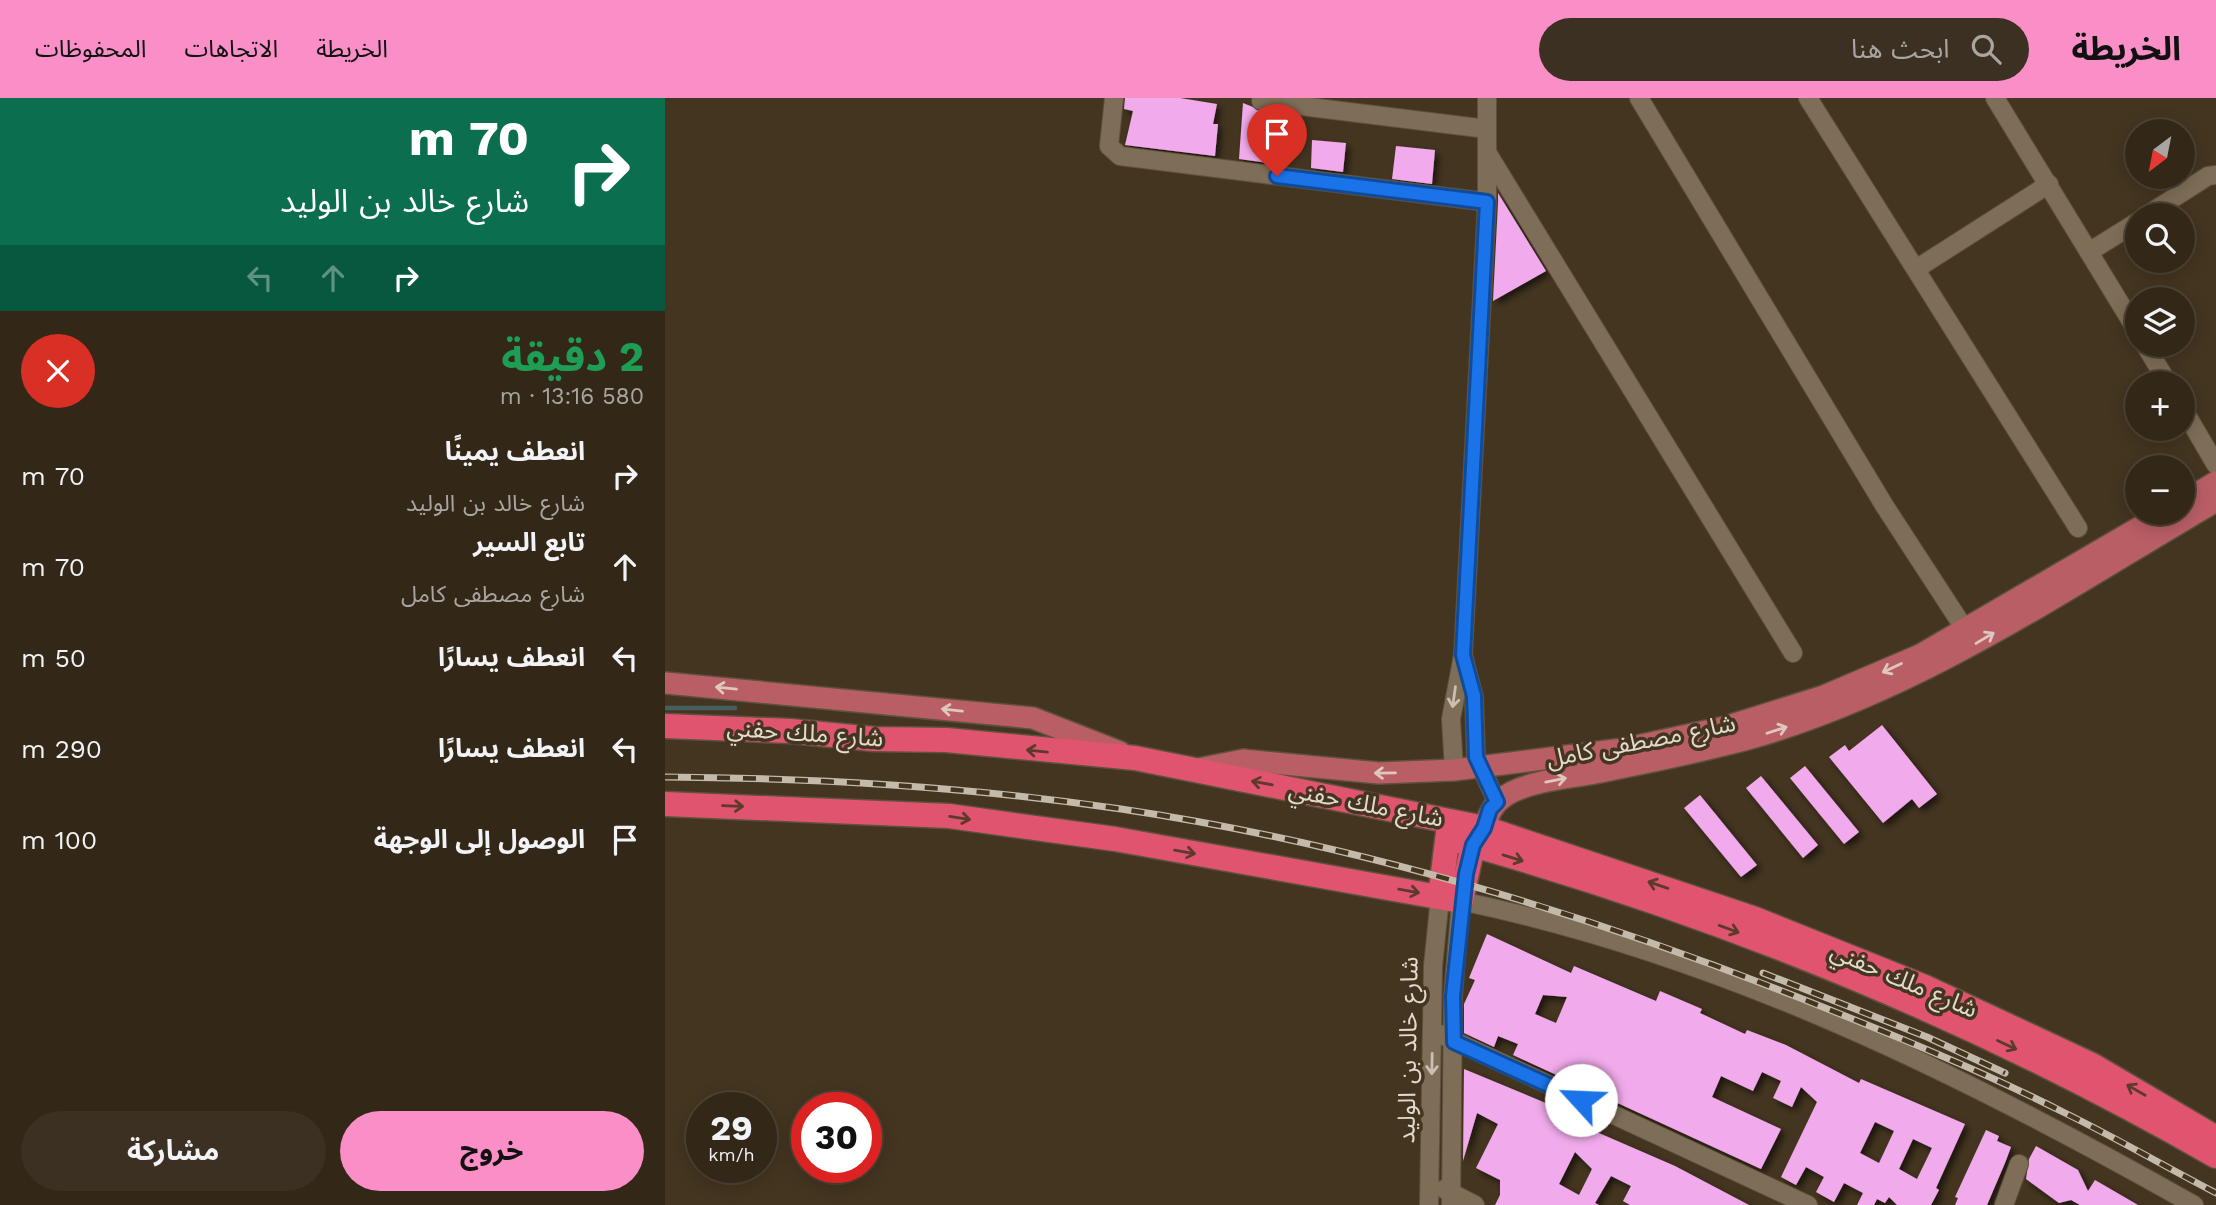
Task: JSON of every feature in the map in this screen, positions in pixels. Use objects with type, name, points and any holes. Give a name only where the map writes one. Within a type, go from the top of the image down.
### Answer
[{"type":"highway","name":"شارع ملك حفني","points":[[665,726],[790,731],[874,739],[946,740],[1135,758],[1196,769],[1478,837],[1755,919],[1927,988],[2092,1065],[2216,1138]]},
{"type":"highway","points":[[665,804],[949,816],[1115,839],[1451,899]]},
{"type":"highway","points":[[1449,830],[1451,899]]},
{"type":"highway","name":"شارع ملك حفني","points":[[1478,837],[1706,920],[1919,1005],[2083,1082],[2216,1156]]},
{"type":"highway","points":[[1451,899],[1478,837]]},
{"type":"main road","points":[[2195,494],[2216,482]]},
{"type":"main road","name":"شارع مصطفى كامل","points":[[1497,802],[1513,792],[1536,784],[1713,749],[1840,708],[1976,644],[2216,500]]},
{"type":"main road","name":"شارع مصطفى كامل","points":[[1196,769],[1243,760],[1379,773],[1452,756],[1623,749],[1738,724],[1861,682],[1966,631],[2144,525]]},
{"type":"main road","points":[[665,683],[1033,718],[1135,758]]},
{"type":"main road","points":[[1478,837],[1490,809],[1497,802]]},
{"type":"street","points":[[1114,98],[1109,146],[1120,156],[1487,202]]},
{"type":"street","points":[[1452,756],[1453,697],[1463,655],[1487,202],[1487,98]]},
{"type":"street","points":[[1639,98],[1884,505],[1966,631]]},
{"type":"street","points":[[1808,98],[2078,528]]},
{"type":"street","points":[[1995,98],[2125,312]]},
{"type":"street","points":[[1261,101],[1487,129]]},
{"type":"street","points":[[1488,154],[1793,653]]},
{"type":"street","points":[[2166,203],[2208,176],[2216,175]]},
{"type":"street","points":[[1916,269],[2049,184]]},
{"type":"street","points":[[2089,253],[2125,230]]},
{"type":"street","points":[[2195,429],[2216,465]]},
{"type":"street","points":[[1463,655],[1474,696],[1477,756],[1497,802]]},
{"type":"street","points":[[1451,899],[1628,946],[1823,1017],[2034,1116],[2194,1205]]},
{"type":"street","name":"شارع خالد بن الوليد","points":[[1429,1205],[1433,966],[1451,899]]},
{"type":"street","name":"شارع خالد بن الوليد","points":[[1451,899],[1454,1042],[1451,1199]]},
{"type":"street","points":[[1433,1031],[1808,1205]]},
{"type":"street","points":[[2004,1205],[2019,1164]]},
{"type":"street","points":[[1429,1182],[1451,1199],[1475,1205]]},
{"type":"building","points":[[1125,98],[1180,98],[1217,104],[1213,124],[1218,124],[1215,156],[1125,145],[1133,111],[1124,109]]},
{"type":"building","points":[[1243,103],[1268,113],[1264,136],[1277,138],[1276,164],[1239,159]]},
{"type":"building","points":[[1312,140],[1346,143],[1343,172],[1311,168]]},
{"type":"building","points":[[1396,146],[1435,150],[1432,184],[1392,179]]},
{"type":"building","points":[[1498,193],[1546,271],[1493,301],[1498,203]]},
{"type":"building","points":[[1882,725],[1937,794],[1919,808],[1912,799],[1883,823],[1829,757],[1845,745],[1849,751]]},
{"type":"building","points":[[1805,766],[1859,832],[1844,844],[1790,778]]},
{"type":"building","points":[[1761,776],[1818,845],[1803,858],[1746,788]]},
{"type":"building","points":[[1700,795],[1757,865],[1741,877],[1684,808]]},
{"type":"building","points":[[1487,934],[1571,973],[1574,966],[1656,1001],[1660,991],[1702,1009],[1700,1013],[1745,1034],[1747,1030],[1786,1045],[1859,1083],[1861,1079],[1965,1124],[1931,1205],[1897,1205],[1889,1197],[1885,1203],[1877,1199],[1874,1205],[1857,1205],[1863,1193],[1844,1183],[1834,1202],[1816,1192],[1824,1177],[1806,1167],[1796,1185],[1781,1177],[1817,1102],[1801,1087],[1792,1107],[1773,1098],[1781,1081],[1762,1072],[1753,1091],[1721,1076],[1712,1097],[1781,1129],[1761,1169],[1513,1055],[1518,1044],[1498,1036],[1494,1047],[1464,1033],[1464,1004],[1475,980],[1469,978]],"holes":[[[1543,995],[1567,997],[1556,1023],[1535,1014]],[[1875,1122],[1894,1131],[1879,1163],[1860,1153]],[[1913,1139],[1932,1148],[1917,1179],[1899,1169]]]},
{"type":"building","points":[[1464,1069],[1577,1116],[1595,1125],[1592,1130],[1675,1166],[1749,1205],[1630,1205],[1623,1201],[1631,1186],[1611,1176],[1595,1203],[1599,1205],[1495,1205],[1500,1195],[1500,1180],[1476,1168],[1498,1124],[1477,1113],[1463,1161]],"holes":[[[1575,1152],[1592,1169],[1579,1195],[1559,1184]]]},
{"type":"building","points":[[1986,1130],[1999,1136],[1997,1141],[2011,1147],[2005,1163],[1987,1205],[1955,1205],[1958,1198],[1955,1197]]},
{"type":"building","points":[[2036,1146],[2078,1170],[2088,1191],[2095,1180],[2138,1205],[2080,1205],[2071,1200],[2059,1203],[2026,1179],[2029,1159]]},
{"type":"waterway","points":[[665,708],[735,708]]},
{"type":"railway","points":[[665,777],[893,785],[1064,801],[1207,823],[1379,861],[1463,883],[1547,908],[1713,965],[1897,1037],[2032,1097],[2216,1193]]},
{"type":"railway","points":[[1763,973],[1927,1037],[2005,1073]]},
{"type":"route","points":[[1277,176],[1487,202],[1463,655],[1474,696],[1476,757],[1497,802],[1490,809],[1484,828],[1473,845],[1461,901],[1453,996],[1454,1042],[1581,1100]]}]
